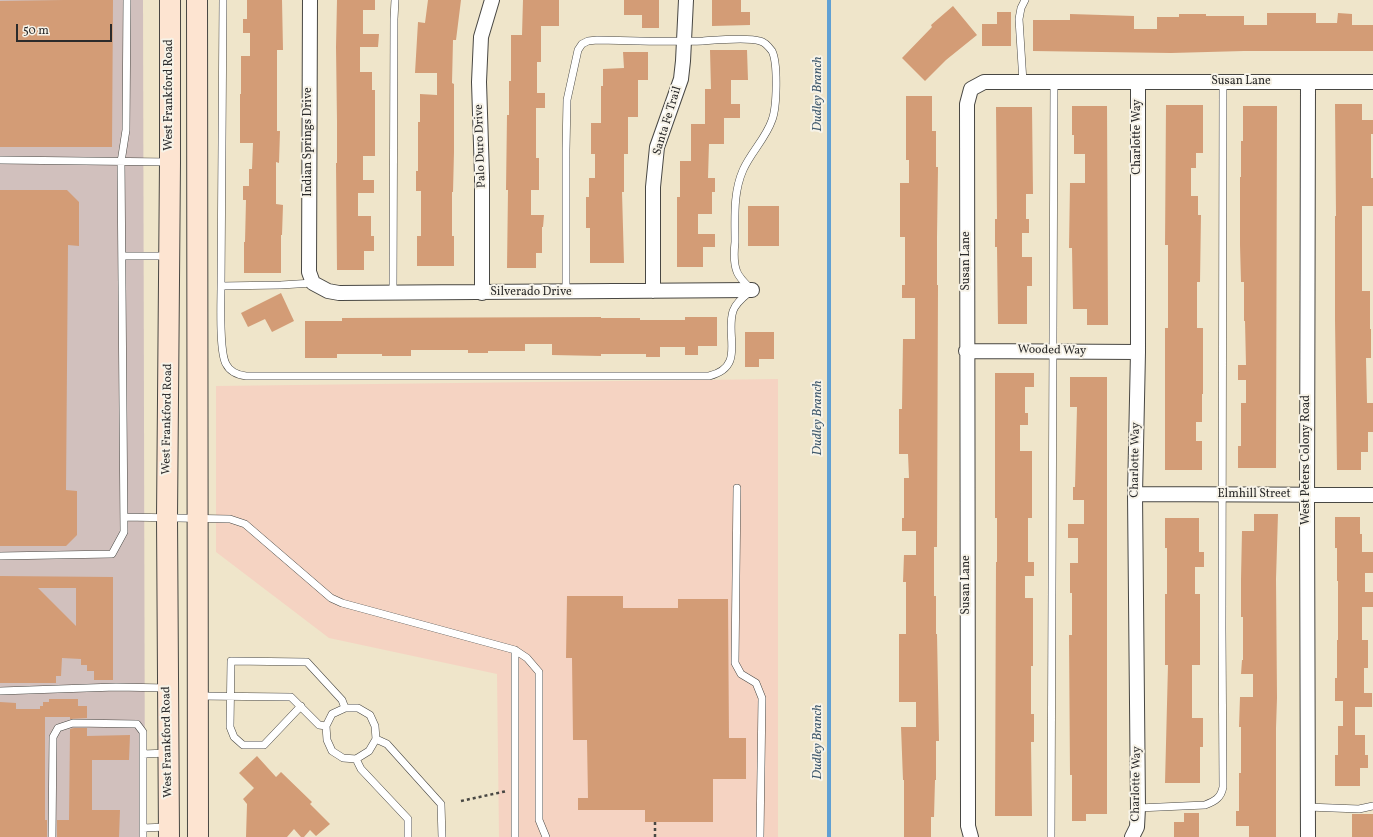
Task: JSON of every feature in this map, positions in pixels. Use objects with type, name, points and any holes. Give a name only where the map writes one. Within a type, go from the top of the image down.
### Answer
[{"type":"main road","name":"West Frankford Road","points":[[169,832],[167,517],[170,0]]},
{"type":"main road","points":[[197,0],[198,837]]},
{"type":"street","name":"Indian Springs Drive","points":[[310,0],[309,272],[313,283]]},
{"type":"street","name":"Palo Duro Drive","points":[[482,293],[482,176],[479,82],[481,37],[492,0]]},
{"type":"street","name":"Santa Fe Trail","points":[[653,291],[653,187],[657,147],[681,79],[686,0]]},
{"type":"street","name":"Susan Lane","points":[[971,837],[968,826],[966,350],[967,104],[971,89],[984,82],[1373,82]]},
{"type":"street","name":"West Peters Colony Road","points":[[1308,82],[1308,837]]},
{"type":"street","name":"Charlotte Way","points":[[1132,837],[1136,827],[1138,808],[1135,494],[1138,352],[1138,83]]},
{"type":"street","name":"Silverado Drive","points":[[313,283],[328,291],[339,293],[752,290]]},
{"type":"street","name":"Wooded Way","points":[[966,350],[1138,352]]},
{"type":"street","name":"Elmhill Street","points":[[1135,494],[1373,495]]},
{"type":"lane","points":[[0,556],[112,554],[124,532],[121,162],[126,130],[128,0]]},
{"type":"lane","points":[[223,0],[222,352],[226,366],[234,373],[246,376],[708,376],[723,371],[731,356],[731,320],[733,310],[752,290],[741,279],[736,270],[734,260],[736,197],[743,170],[768,130],[772,120],[775,100],[774,58],[772,51],[768,46],[761,41],[747,40],[592,41],[582,44],[578,50],[567,100],[566,292]]},
{"type":"lane","points":[[393,293],[395,0]]},
{"type":"lane","points":[[1023,82],[1019,19],[1020,8],[1025,0]]},
{"type":"lane","points":[[1138,808],[1205,805],[1220,797],[1222,792],[1224,82]]},
{"type":"lane","points":[[1051,837],[1054,83]]},
{"type":"lane","points":[[0,160],[170,162]]},
{"type":"lane","points":[[122,256],[169,256]]},
{"type":"lane","points":[[221,286],[313,283]]},
{"type":"lane","points":[[737,488],[735,663],[741,674],[756,683],[762,698],[760,837]]},
{"type":"lane","points":[[124,517],[230,519],[245,524],[331,598],[342,603],[515,650],[527,658],[539,672],[539,820],[546,837]]},
{"type":"lane","points":[[515,650],[515,837]]},
{"type":"lane","points":[[301,706],[264,745],[243,745],[234,737],[230,727],[231,661],[307,662],[342,700],[345,708]]},
{"type":"lane","points":[[0,691],[116,687],[168,688]]},
{"type":"lane","points":[[198,696],[292,697],[319,725],[326,726]]},
{"type":"lane","points":[[345,708],[358,708],[370,715],[375,726],[376,739],[369,752],[356,759],[343,758],[332,751],[326,740],[326,726],[332,714],[345,708]]},
{"type":"lane","points":[[52,837],[53,737],[58,728],[73,723],[137,724],[142,732],[144,837]]},
{"type":"lane","points":[[376,739],[387,744],[442,804],[442,837]]},
{"type":"lane","points":[[143,754],[168,753]]},
{"type":"lane","points":[[356,759],[361,769],[408,819],[408,837]]},
{"type":"lane","points":[[1307,807],[1359,809],[1373,806]]},
{"type":"lane","points":[[143,828],[169,832]]},
{"type":"path","points":[[655,822],[655,837]]},
{"type":"shaded area","points":[[0,0],[143,0],[145,837],[0,837]]},
{"type":"shaded area","points":[[778,379],[778,837],[499,837],[497,674],[329,638],[216,552],[216,386]]},
{"type":"building","points":[[113,0],[112,147],[0,147],[0,1]]},
{"type":"building","points":[[247,0],[282,0],[283,50],[277,50],[277,131],[280,131],[279,163],[276,162],[276,204],[283,205],[281,273],[244,273],[246,200],[243,200],[243,186],[249,186],[249,169],[252,169],[253,143],[240,143],[241,56],[250,56],[250,33],[243,33],[243,19],[247,19]]},
{"type":"building","points":[[337,0],[375,0],[375,10],[363,10],[363,34],[379,34],[378,47],[360,47],[360,72],[372,72],[372,90],[375,90],[375,156],[363,156],[363,180],[374,180],[374,193],[358,193],[358,216],[371,216],[371,236],[374,236],[374,251],[364,251],[364,270],[337,270]]},
{"type":"building","points":[[428,0],[461,0],[456,40],[453,40],[452,83],[454,84],[454,152],[452,236],[454,236],[454,266],[417,266],[417,236],[421,236],[421,191],[416,191],[420,94],[437,95],[437,73],[415,73],[418,22],[425,23]]},
{"type":"building","points":[[523,0],[559,0],[559,26],[541,26],[541,62],[537,62],[537,93],[545,93],[545,108],[536,108],[536,158],[539,158],[539,190],[531,190],[531,215],[544,215],[542,227],[542,253],[536,253],[536,268],[507,268],[507,115],[509,115],[509,81],[511,81],[511,35],[522,35]]},
{"type":"building","points":[[624,0],[659,0],[659,28],[642,28],[642,15],[624,15]]},
{"type":"building","points":[[712,0],[741,0],[741,12],[750,12],[750,25],[712,26]]},
{"type":"building","points":[[953,6],[977,35],[946,60],[925,81],[902,58],[932,27],[931,25]]},
{"type":"building","points":[[997,12],[1011,12],[1011,46],[982,46],[982,24],[997,24]]},
{"type":"building","points":[[1267,13],[1316,13],[1316,23],[1337,23],[1338,13],[1352,14],[1352,25],[1373,25],[1373,51],[1244,51],[1171,53],[1033,51],[1033,20],[1070,20],[1070,14],[1134,16],[1134,29],[1157,29],[1157,17],[1179,17],[1179,14],[1244,16],[1244,25],[1267,25]]},
{"type":"building","points":[[710,50],[747,50],[748,80],[731,80],[731,104],[740,104],[740,118],[724,118],[724,144],[709,144],[708,178],[715,178],[715,192],[712,192],[712,214],[698,214],[698,234],[715,234],[715,247],[703,247],[703,267],[677,267],[677,197],[680,197],[680,161],[691,161],[691,124],[705,124],[705,89],[711,89]]},
{"type":"building","points":[[623,52],[648,52],[648,80],[638,80],[638,117],[628,117],[628,154],[624,154],[624,192],[622,192],[624,263],[590,263],[590,228],[586,228],[586,197],[589,197],[589,178],[595,178],[595,154],[591,154],[591,123],[601,123],[601,86],[603,86],[603,69],[624,68]]},
{"type":"building","points":[[906,96],[932,96],[932,131],[936,131],[936,167],[938,167],[937,547],[934,547],[934,596],[936,596],[939,741],[936,741],[936,780],[934,817],[931,817],[931,837],[904,837],[904,780],[901,727],[916,727],[916,702],[899,702],[899,634],[906,634],[906,582],[903,582],[904,555],[916,555],[916,531],[902,531],[902,518],[904,518],[904,478],[909,478],[908,454],[899,454],[899,409],[902,409],[903,339],[915,339],[915,298],[902,298],[902,285],[905,285],[905,237],[900,237],[900,183],[909,183],[909,160],[906,160]]},
{"type":"building","points":[[1335,104],[1362,104],[1362,120],[1373,120],[1373,134],[1371,134],[1371,178],[1373,178],[1373,206],[1362,206],[1362,291],[1370,291],[1371,358],[1366,358],[1367,403],[1373,403],[1373,432],[1368,432],[1368,452],[1361,452],[1361,470],[1337,470]]},
{"type":"building","points":[[1166,105],[1203,105],[1203,153],[1196,153],[1196,168],[1191,168],[1191,196],[1198,196],[1198,215],[1201,215],[1200,282],[1197,282],[1197,328],[1203,328],[1203,394],[1202,422],[1196,422],[1196,441],[1202,441],[1202,470],[1165,470],[1165,328],[1168,328],[1168,245],[1165,245]]},
{"type":"building","points":[[1072,106],[1107,106],[1108,325],[1087,325],[1087,309],[1073,309],[1072,248],[1069,248],[1070,183],[1085,183],[1085,154],[1074,154],[1074,135],[1072,135]]},
{"type":"building","points":[[1243,106],[1277,106],[1276,468],[1238,468],[1238,446],[1241,446],[1241,403],[1246,403],[1246,380],[1238,380],[1238,365],[1246,365],[1244,282],[1241,282],[1240,245],[1240,177],[1241,141],[1243,141]]},
{"type":"building","points":[[996,107],[1032,107],[1033,194],[1026,194],[1026,219],[1029,219],[1029,233],[1022,233],[1022,257],[1032,257],[1032,286],[1027,286],[1027,324],[998,324],[997,247],[995,247],[995,219],[997,219]]},
{"type":"building","points":[[0,190],[67,190],[79,202],[79,246],[68,245],[66,490],[77,491],[77,535],[66,546],[0,546]]},
{"type":"building","points":[[748,206],[779,206],[779,246],[748,246]]},
{"type":"building","points":[[281,293],[294,321],[272,332],[265,319],[248,327],[241,313]]},
{"type":"building","points":[[685,317],[717,317],[717,346],[698,346],[698,355],[685,355],[685,347],[660,347],[660,357],[646,357],[646,354],[601,354],[601,356],[552,355],[552,344],[525,344],[525,351],[488,351],[488,353],[468,353],[468,350],[411,350],[411,356],[382,356],[382,354],[337,354],[337,358],[305,358],[305,321],[342,321],[342,318],[640,318],[640,320],[685,320]]},
{"type":"building","points":[[745,332],[774,332],[774,359],[759,359],[759,367],[745,367]]},
{"type":"building","points":[[995,373],[1034,373],[1034,387],[1025,387],[1025,413],[1028,413],[1028,425],[1020,425],[1020,451],[1032,451],[1032,518],[1028,518],[1028,562],[1034,562],[1034,576],[1025,576],[1025,598],[1033,598],[1033,666],[1031,666],[1031,714],[1034,714],[1034,742],[1031,742],[1032,816],[995,816],[997,518],[995,518]]},
{"type":"building","points":[[1070,377],[1107,377],[1107,814],[1086,814],[1086,821],[1072,821],[1072,775],[1070,775],[1069,635],[1072,635],[1072,593],[1070,593],[1070,563],[1078,563],[1078,538],[1068,538],[1068,524],[1084,524],[1084,500],[1073,500],[1073,487],[1075,487],[1077,407],[1070,407]]},
{"type":"building","points":[[1254,514],[1278,514],[1276,579],[1276,837],[1249,837],[1249,826],[1236,826],[1236,811],[1239,811],[1239,773],[1241,773],[1241,727],[1239,727],[1240,697],[1253,697],[1253,674],[1241,674],[1243,660],[1243,617],[1241,617],[1242,531],[1254,531]]},
{"type":"building","points":[[1335,517],[1360,517],[1362,552],[1373,552],[1373,573],[1365,573],[1365,592],[1373,592],[1373,607],[1362,607],[1362,640],[1368,640],[1368,668],[1364,668],[1364,693],[1372,693],[1372,707],[1355,707],[1355,735],[1365,735],[1365,755],[1368,755],[1368,768],[1360,768],[1360,786],[1335,786],[1335,755],[1338,755],[1338,726],[1343,726],[1343,701],[1335,701],[1338,640],[1338,581],[1337,548],[1335,548]]},
{"type":"building","points":[[1165,518],[1199,518],[1199,552],[1204,552],[1204,567],[1195,567],[1195,594],[1200,594],[1200,665],[1192,665],[1192,718],[1203,718],[1203,747],[1200,747],[1200,783],[1165,783],[1168,665],[1165,665],[1165,594],[1167,594],[1167,548],[1165,548]]},
{"type":"building","points":[[0,576],[113,577],[113,680],[94,680],[94,671],[87,671],[87,665],[81,665],[81,659],[62,658],[61,676],[56,676],[56,683],[0,683]],"holes":[[[38,588],[76,588],[76,626]]]},
{"type":"building","points":[[567,596],[623,596],[623,608],[678,608],[678,599],[728,599],[729,738],[746,738],[746,779],[713,779],[713,822],[645,822],[645,810],[578,810],[578,798],[588,798],[587,740],[573,740],[572,658],[566,658]]},
{"type":"building","points":[[49,699],[78,699],[78,706],[87,706],[87,718],[70,719],[70,717],[45,717],[45,820],[47,820],[47,837],[0,837],[0,702],[16,703],[16,709],[40,709],[40,706],[43,706],[43,702],[49,702]]},
{"type":"building","points":[[87,728],[87,736],[130,735],[129,760],[92,760],[92,810],[120,810],[119,837],[57,837],[57,820],[69,820],[70,729]]},
{"type":"building","points":[[257,756],[276,777],[281,772],[312,802],[310,804],[330,824],[316,836],[310,830],[304,837],[301,837],[294,829],[287,837],[246,837],[247,804],[243,799],[254,788],[239,773]]},
{"type":"building","points":[[1184,813],[1199,813],[1199,837],[1174,837],[1174,822],[1184,822]]},
{"type":"building","points":[[1352,814],[1373,814],[1373,837],[1352,837]]},
{"type":"waterway","name":"Dudley Branch","points":[[829,0],[829,837]]}]
